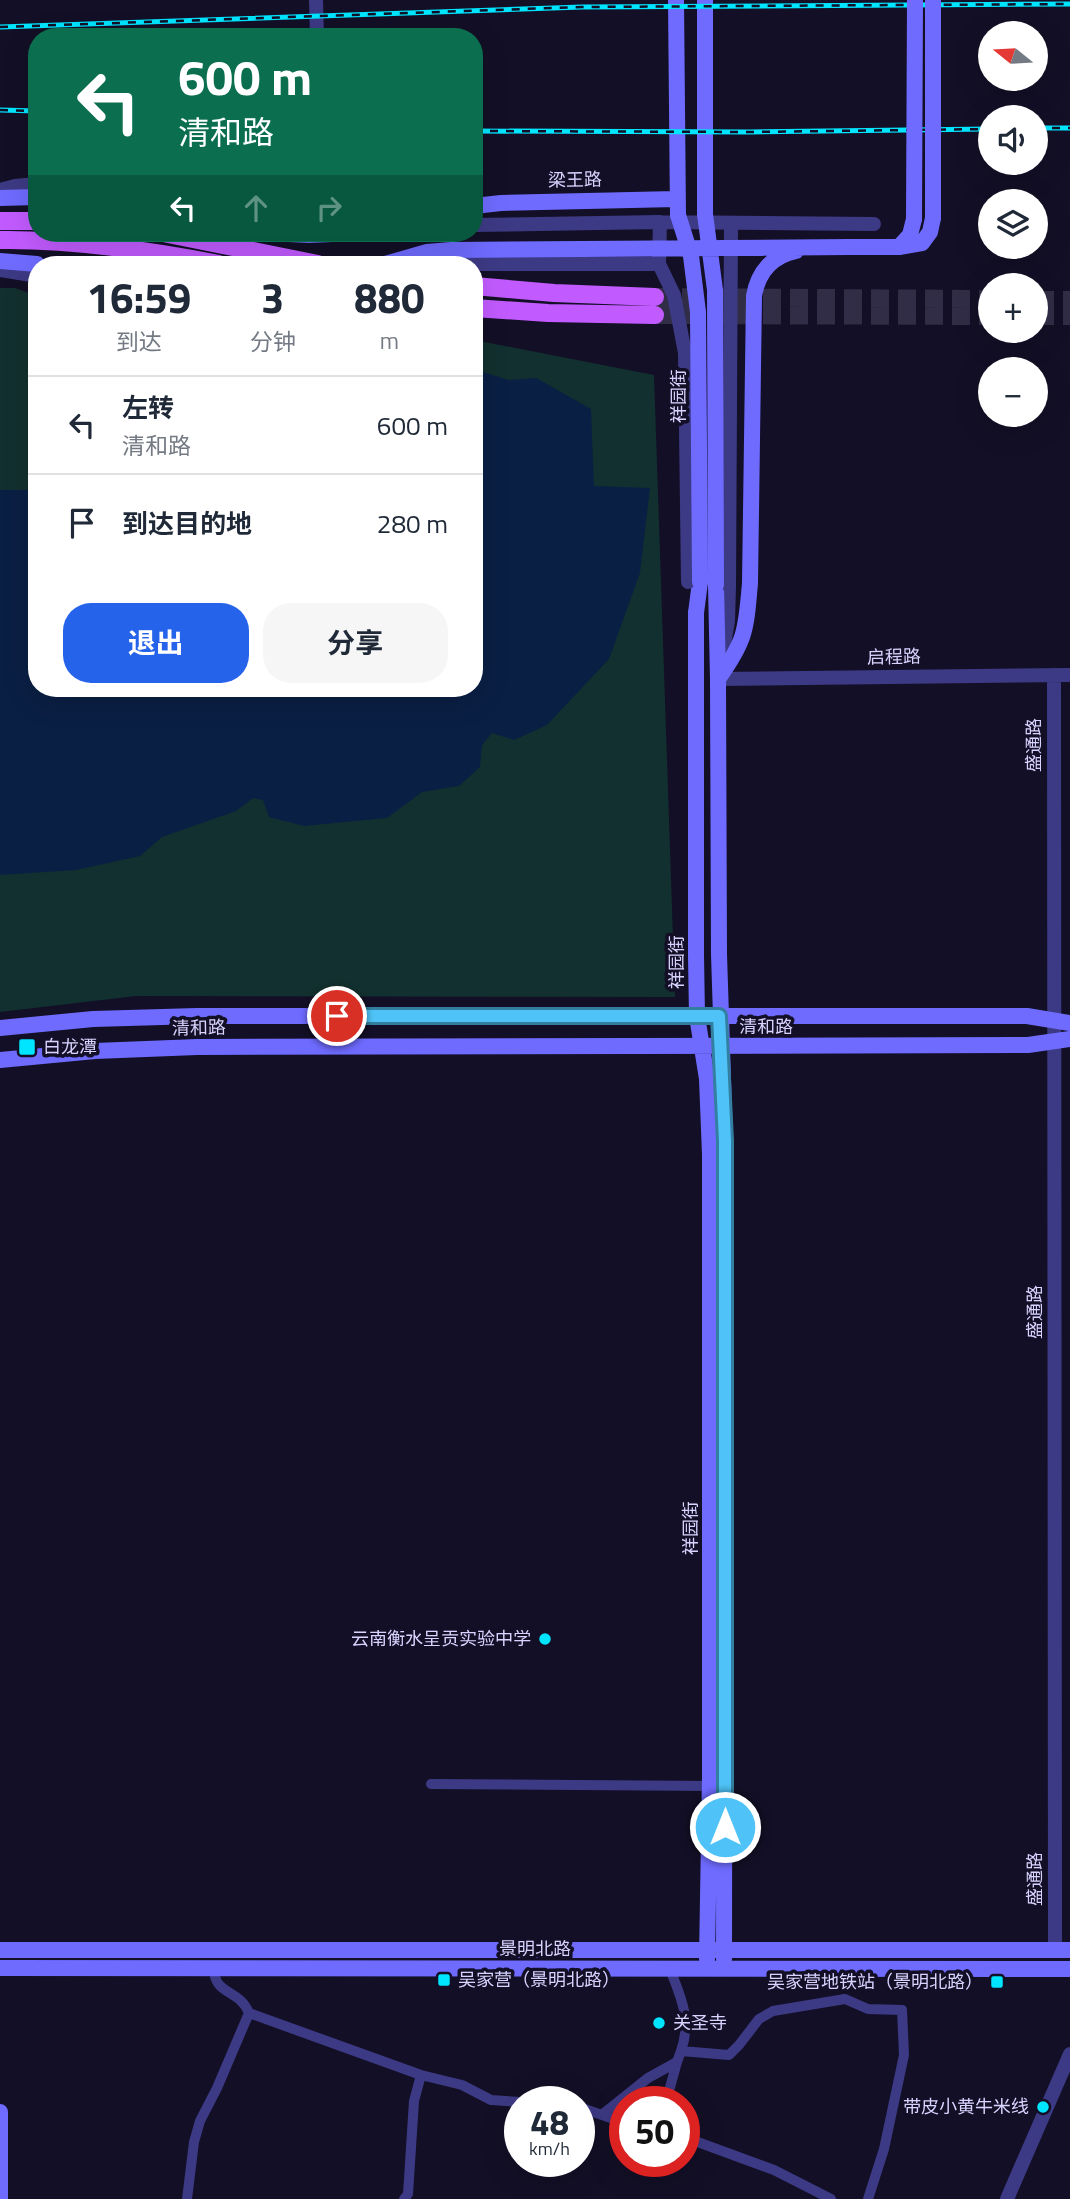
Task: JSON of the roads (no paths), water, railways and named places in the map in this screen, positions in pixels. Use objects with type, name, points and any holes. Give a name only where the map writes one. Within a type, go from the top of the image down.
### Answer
[{"type":"main road","name":"祥园街","points":[[676,0],[677,207],[691,256],[698,313],[700,582],[696,613],[696,956],[697,1016],[707,1079],[710,1156],[718,1786],[724,1969]]},
{"type":"main road","name":"祥园街","points":[[705,0],[705,214],[715,290],[719,1016],[725,1141],[718,1786],[707,1969]]},
{"type":"main road","points":[[899,247],[910,235],[914,219],[915,0]]},
{"type":"main road","points":[[413,256],[451,250],[899,247],[922,243],[930,232],[933,218],[933,0]]},
{"type":"main road","points":[[676,150],[682,157],[691,159],[699,157],[705,150]]},
{"type":"main road","points":[[0,198],[28,197]]},
{"type":"main road","name":"梁王路","points":[[483,205],[501,202],[657,200],[677,207]]},
{"type":"main road","points":[[0,221],[28,222]]},
{"type":"main road","points":[[0,240],[28,241]]},
{"type":"main road","points":[[53,242],[175,256]]},
{"type":"main road","points":[[213,242],[280,256]]},
{"type":"main road","points":[[718,679],[741,644],[750,583],[754,296],[757,279],[772,261],[790,252],[812,247]]},
{"type":"main road","points":[[0,261],[28,263]]},
{"type":"main road","points":[[483,287],[655,297]]},
{"type":"main road","points":[[483,309],[655,315]]},
{"type":"main road","name":"清和路","points":[[0,1028],[93,1019],[184,1017],[1027,1017],[1062,1022]]},
{"type":"main road","name":"清和路","points":[[0,1060],[95,1051],[197,1047],[1028,1045],[1062,1040]]},
{"type":"main road","name":"景明北路","points":[[0,1950],[1062,1950]]},
{"type":"main road","name":"景明北路","points":[[0,1968],[1070,1969]]},
{"type":"main road","points":[[0,2112],[0,2199]]},
{"type":"street","points":[[316,0],[317,28]]},
{"type":"street","points":[[0,190],[28,185]]},
{"type":"street","points":[[660,222],[659,264],[674,295],[685,353],[688,582],[696,613]]},
{"type":"street","points":[[483,225],[660,222],[874,224]]},
{"type":"street","points":[[718,679],[728,621],[732,223]]},
{"type":"street","points":[[483,264],[659,264]]},
{"type":"street","points":[[0,270],[28,275]]},
{"type":"street","name":"盛通路","points":[[1054,675],[1062,1022],[1062,1950]]},
{"type":"street","name":"启程路","points":[[718,679],[1070,675]]},
{"type":"street","points":[[431,1784],[718,1786]]},
{"type":"street","points":[[214,1968],[214,1981],[240,2000],[249,2013],[421,2075],[462,2085],[491,2100],[504,2101]]},
{"type":"street","points":[[670,1969],[682,2001],[687,2027],[671,2086]]},
{"type":"street","points":[[681,2051],[729,2055],[759,2019],[773,2011],[845,1999],[868,2010],[902,2010],[904,2055],[884,2149],[868,2199]]},
{"type":"street","points":[[187,2199],[194,2142],[200,2121],[249,2013]]},
{"type":"street","points":[[1007,2199],[1070,2054]]},
{"type":"street","points":[[603,2114],[648,2078],[677,2063]]},
{"type":"street","points":[[404,2199],[408,2194],[414,2101],[421,2075]]},
{"type":"street","points":[[595,2112],[609,2116]]},
{"type":"street","points":[[700,2143],[774,2170],[831,2199]]},
{"type":"water","points":[[483,372],[508,380],[536,378],[591,409],[594,486],[650,488],[640,573],[609,659],[547,725],[514,740],[492,733],[482,745],[480,767],[459,786],[422,792],[387,818],[304,826],[269,817],[263,800],[253,798],[236,811],[162,837],[140,856],[76,870],[0,875],[0,490],[28,490],[28,697],[483,697]]},
{"type":"tunnel","points":[[655,297],[978,299]]},
{"type":"tunnel","points":[[1048,300],[1070,300]]},
{"type":"tunnel","points":[[655,315],[978,316]]},
{"type":"tunnel","points":[[1048,316],[1070,316]]},
{"type":"railway","points":[[0,27],[582,7],[1070,4]]},
{"type":"railway","points":[[0,110],[28,111]]},
{"type":"railway","points":[[1048,128],[1070,128]]},
{"type":"railway","points":[[483,131],[978,129]]},
{"type":"place","name":"白龙潭","points":[[27,1047]]},
{"type":"place","name":"云南衡水呈贡实验中学","points":[[545,1639]]},
{"type":"place","name":"吴家营（景明北路）","points":[[444,1980]]},
{"type":"place","name":"吴家营地铁站（景明北路）","points":[[997,1982]]},
{"type":"place","name":"关圣寺","points":[[659,2023]]},
{"type":"place","name":"带皮小黄牛米线","points":[[1043,2107]]}]
